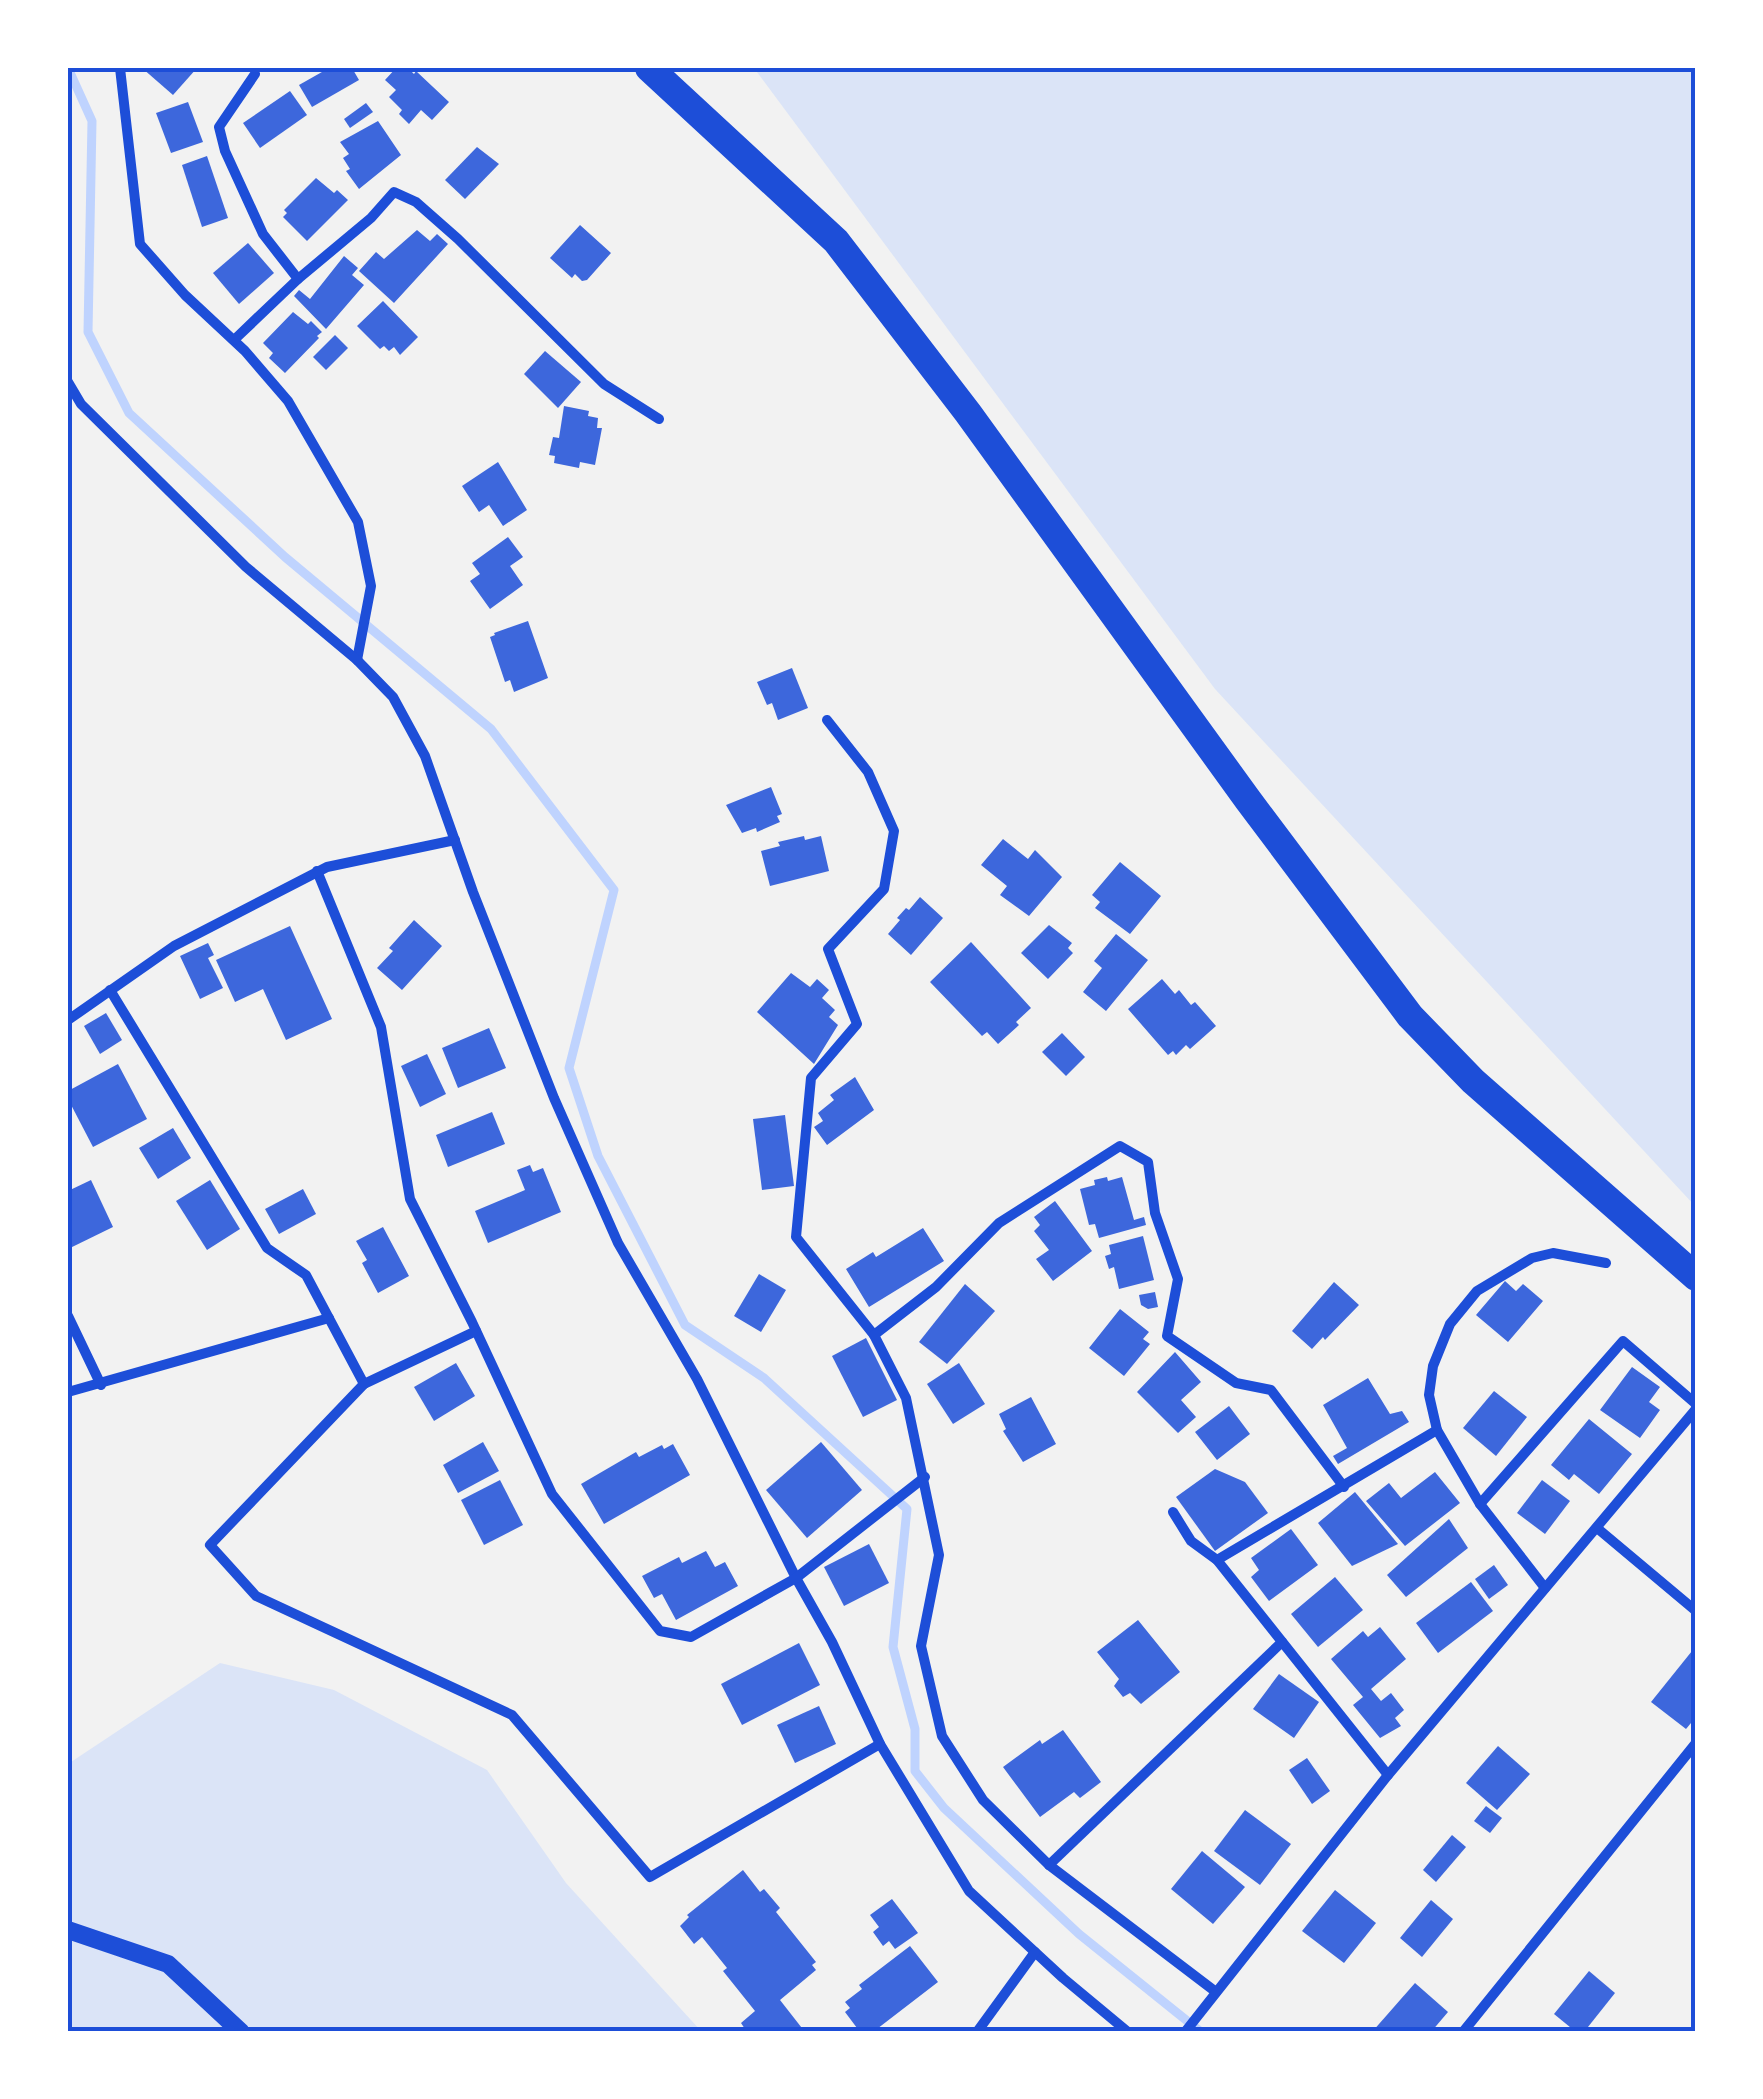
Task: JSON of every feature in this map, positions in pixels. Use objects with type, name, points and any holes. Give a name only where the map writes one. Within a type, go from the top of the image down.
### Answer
[{"type":"highway","points":[[649,68],[836,241],[968,413],[1236,784],[1410,1016],[1473,1082],[1696,1277]]},
{"type":"street","points":[[120,68],[140,244],[288,401],[358,522],[371,586],[357,660]]},
{"type":"street","points":[[255,74],[219,127],[225,151],[263,234],[298,279]]},
{"type":"street","points":[[234,340],[371,218],[394,192],[416,202],[458,238],[604,384],[659,419]]},
{"type":"street","points":[[68,382],[80,404],[246,568],[357,660],[393,698],[425,756],[554,1098],[618,1243],[697,1379],[880,1744],[969,1892],[1128,2032]]},
{"type":"street","points":[[826,720],[868,772],[894,831],[884,889],[828,949],[857,1024],[811,1078],[796,1237],[874,1335],[906,1398],[940,1555],[921,1646],[942,1736],[984,1800],[1049,1864],[1216,1992]]},
{"type":"street","points":[[68,1020],[174,946],[317,871],[455,840]]},
{"type":"street","points":[[317,871],[381,1027],[410,1199],[552,1494],[660,1631],[691,1637],[796,1578],[924,1476]]},
{"type":"street","points":[[110,990],[267,1248],[306,1275],[364,1384]]},
{"type":"street","points":[[874,1335],[936,1287],[999,1223],[1120,1146],[1148,1162],[1155,1213],[1178,1279],[1167,1336],[1236,1383],[1271,1390],[1344,1486]]},
{"type":"street","points":[[1545,1588],[1480,1504],[1437,1430],[1428,1395],[1433,1366],[1450,1324],[1477,1290],[1532,1258],[1553,1253],[1606,1263]]},
{"type":"street","points":[[68,1316],[101,1385]]},
{"type":"street","points":[[68,1392],[329,1318]]},
{"type":"street","points":[[476,1331],[364,1384],[210,1545],[256,1596],[512,1715],[650,1877],[880,1744]]},
{"type":"street","points":[[1185,2032],[1388,1776],[1696,1406],[1622,1341],[1480,1504]]},
{"type":"street","points":[[1217,1560],[1437,1430]]},
{"type":"street","points":[[1173,1512],[1191,1541],[1217,1560],[1388,1776]]},
{"type":"street","points":[[1596,1528],[1696,1611]]},
{"type":"street","points":[[1049,1864],[1282,1642]]},
{"type":"street","points":[[1463,2032],[1696,1743]]},
{"type":"street","points":[[68,1930],[168,1964],[241,2032]]},
{"type":"street","points":[[977,2032],[1035,1952]]},
{"type":"shaded area","points":[[754,68],[1695,68],[1695,1206],[1215,689]]},
{"type":"shaded area","points":[[220,1663],[334,1690],[487,1770],[566,1883],[701,2031],[68,2032],[68,1764]]},
{"type":"building","points":[[142,68],[197,68],[173,95]]},
{"type":"building","points":[[329,68],[352,68],[359,80],[312,107],[299,85]]},
{"type":"building","points":[[396,68],[408,68],[414,74],[416,71],[449,102],[432,120],[421,110],[409,124],[399,114],[402,110],[389,97],[396,90],[385,80]]},
{"type":"building","points":[[290,91],[307,115],[260,148],[243,123]]},
{"type":"building","points":[[188,102],[203,142],[171,153],[156,113]]},
{"type":"building","points":[[366,103],[373,112],[350,128],[344,119]]},
{"type":"building","points":[[378,121],[401,155],[359,189],[346,171],[350,169],[343,158],[349,154],[340,142]]},
{"type":"building","points":[[477,147],[499,164],[465,199],[445,180]]},
{"type":"building","points":[[207,156],[228,218],[202,227],[182,165]]},
{"type":"building","points":[[316,178],[348,200],[307,241],[283,217],[287,213],[284,210]]},
{"type":"building","points":[[580,225],[611,253],[582,281],[575,274],[572,278],[550,258]]},
{"type":"building","points":[[417,230],[430,241],[437,234],[448,244],[394,303],[359,271],[376,252],[384,259]]},
{"type":"building","points":[[248,243],[274,273],[239,304],[213,273]]},
{"type":"building","points":[[344,256],[358,268],[352,275],[364,285],[326,329],[294,296],[299,290],[310,299]]},
{"type":"building","points":[[383,301],[418,337],[400,355],[394,347],[389,351],[384,346],[380,349],[357,326]]},
{"type":"building","points":[[293,312],[322,332],[285,373],[269,358],[273,353],[263,343]]},
{"type":"building","points":[[335,335],[348,348],[326,370],[313,357]]},
{"type":"building","points":[[545,351],[581,382],[558,408],[524,374]]},
{"type":"building","points":[[564,406],[589,411],[588,416],[598,418],[597,428],[602,428],[595,465],[580,462],[579,468],[554,463],[555,456],[549,455],[553,437],[559,438]]},
{"type":"building","points":[[498,462],[527,510],[503,526],[489,505],[479,512],[462,486]]},
{"type":"building","points":[[508,537],[523,557],[510,566],[523,585],[490,609],[470,581],[480,574],[472,563]]},
{"type":"building","points":[[528,621],[548,678],[514,692],[510,680],[505,682],[490,637]]},
{"type":"building","points":[[792,668],[808,708],[778,720],[757,682]]},
{"type":"building","points":[[771,787],[782,814],[777,816],[780,822],[757,832],[756,828],[742,833],[726,805]]},
{"type":"building","points":[[804,836],[805,840],[821,836],[829,871],[770,886],[761,851]]},
{"type":"building","points":[[1003,839],[1028,859],[1035,850],[1062,877],[1029,916],[1000,895],[1007,886],[981,865]]},
{"type":"building","points":[[1120,862],[1161,896],[1130,934],[1095,908],[1100,902],[1092,895]]},
{"type":"building","points":[[920,897],[943,918],[911,955],[888,934],[900,920],[897,918]]},
{"type":"building","points":[[414,920],[442,946],[402,990],[377,968]]},
{"type":"building","points":[[1049,925],[1072,943],[1068,948],[1073,953],[1048,979],[1021,953]]},
{"type":"building","points":[[290,926],[332,1019],[286,1040],[263,989],[235,1002],[216,960]]},
{"type":"building","points":[[1116,934],[1148,960],[1106,1011],[1083,992],[1102,968],[1094,961]]},
{"type":"building","points":[[971,942],[1031,1008],[998,1044],[987,1032],[982,1036],[930,982]]},
{"type":"building","points":[[208,943],[214,955],[208,958],[223,988],[200,999],[180,956]]},
{"type":"building","points":[[791,973],[810,987],[817,979],[829,990],[822,998],[835,1010],[829,1017],[838,1025],[814,1064],[757,1012]]},
{"type":"building","points":[[1162,979],[1175,994],[1179,990],[1191,1005],[1195,1002],[1216,1026],[1190,1049],[1186,1045],[1176,1055],[1173,1051],[1168,1055],[1128,1009]]},
{"type":"building","points":[[106,1013],[122,1040],[100,1054],[84,1026]]},
{"type":"building","points":[[489,1028],[506,1068],[458,1088],[442,1048]]},
{"type":"building","points":[[1062,1033],[1085,1057],[1066,1076],[1042,1052]]},
{"type":"building","points":[[427,1054],[446,1094],[420,1107],[401,1066]]},
{"type":"building","points":[[118,1064],[147,1119],[93,1147],[68,1099],[68,1091]]},
{"type":"building","points":[[855,1077],[874,1110],[827,1145],[814,1127],[823,1121],[818,1113],[834,1100],[830,1095]]},
{"type":"building","points":[[492,1112],[505,1144],[448,1167],[436,1135]]},
{"type":"building","points":[[785,1115],[794,1186],[762,1190],[753,1119]]},
{"type":"building","points":[[173,1128],[191,1158],[158,1179],[139,1148]]},
{"type":"building","points":[[530,1165],[533,1172],[543,1168],[561,1212],[488,1243],[475,1211],[525,1190],[517,1170]]},
{"type":"building","points":[[1107,1177],[1108,1181],[1122,1177],[1134,1220],[1144,1217],[1146,1225],[1099,1238],[1095,1224],[1089,1225],[1080,1189]]},
{"type":"building","points":[[91,1180],[113,1227],[68,1249],[68,1191]]},
{"type":"building","points":[[210,1180],[240,1229],[207,1250],[176,1201]]},
{"type":"building","points":[[303,1189],[316,1214],[279,1234],[265,1209]]},
{"type":"building","points":[[1055,1201],[1092,1251],[1053,1281],[1036,1259],[1049,1250],[1034,1231],[1040,1225],[1034,1217]]},
{"type":"building","points":[[383,1227],[409,1276],[378,1293],[362,1263],[367,1260],[356,1241]]},
{"type":"building","points":[[923,1228],[944,1261],[869,1307],[846,1269],[873,1252],[876,1257]]},
{"type":"building","points":[[1143,1236],[1154,1280],[1119,1289],[1114,1267],[1109,1269],[1105,1256],[1111,1254],[1109,1245]]},
{"type":"building","points":[[759,1274],[786,1290],[761,1332],[734,1316]]},
{"type":"building","points":[[1505,1281],[1516,1291],[1523,1284],[1543,1301],[1508,1342],[1476,1315]]},
{"type":"building","points":[[1334,1282],[1359,1305],[1312,1349],[1292,1331]]},
{"type":"building","points":[[965,1284],[995,1311],[947,1364],[919,1342]]},
{"type":"building","points":[[1155,1292],[1158,1307],[1148,1309],[1141,1305],[1139,1295]]},
{"type":"building","points":[[1120,1309],[1149,1332],[1143,1339],[1150,1344],[1124,1376],[1089,1348]]},
{"type":"building","points":[[866,1338],[897,1400],[863,1417],[832,1356]]},
{"type":"building","points":[[1175,1352],[1201,1382],[1181,1400],[1196,1417],[1178,1433],[1137,1392]]},
{"type":"building","points":[[456,1363],[475,1396],[434,1421],[414,1387]]},
{"type":"building","points":[[959,1363],[985,1404],[953,1424],[927,1384]]},
{"type":"building","points":[[1632,1367],[1660,1387],[1649,1402],[1660,1410],[1640,1438],[1600,1410]]},
{"type":"building","points":[[1368,1378],[1390,1414],[1402,1411],[1409,1422],[1338,1464],[1333,1456],[1347,1448],[1323,1405]]},
{"type":"building","points":[[1494,1391],[1527,1417],[1496,1456],[1463,1428]]},
{"type":"building","points":[[1031,1397],[1056,1444],[1023,1462],[1003,1431],[1006,1429],[999,1414]]},
{"type":"building","points":[[1229,1406],[1250,1434],[1217,1460],[1195,1432]]},
{"type":"building","points":[[1589,1419],[1632,1454],[1599,1494],[1574,1474],[1569,1480],[1551,1465]]},
{"type":"building","points":[[483,1442],[499,1471],[458,1493],[443,1465]]},
{"type":"building","points":[[821,1442],[862,1490],[807,1538],[766,1490]]},
{"type":"building","points":[[673,1444],[690,1475],[604,1524],[581,1484],[636,1452],[639,1457]]},
{"type":"building","points":[[1215,1469],[1245,1482],[1268,1513],[1215,1551],[1176,1497]]},
{"type":"building","points":[[1435,1472],[1460,1503],[1405,1546],[1366,1501],[1389,1483],[1401,1498]]},
{"type":"building","points":[[500,1480],[523,1525],[484,1545],[461,1500]]},
{"type":"building","points":[[1542,1480],[1570,1501],[1545,1534],[1517,1513]]},
{"type":"building","points":[[1355,1492],[1398,1544],[1352,1566],[1318,1523]]},
{"type":"building","points":[[1449,1519],[1468,1548],[1406,1597],[1387,1575]]},
{"type":"building","points":[[1291,1529],[1318,1565],[1269,1601],[1251,1577],[1259,1570],[1251,1558]]},
{"type":"building","points":[[869,1544],[889,1583],[844,1606],[824,1567]]},
{"type":"building","points":[[706,1551],[715,1567],[725,1562],[738,1586],[676,1620],[662,1594],[654,1598],[642,1576],[679,1557],[682,1563]]},
{"type":"building","points":[[1494,1565],[1508,1585],[1489,1599],[1475,1579]]},
{"type":"building","points":[[1335,1577],[1363,1610],[1318,1647],[1291,1614]]},
{"type":"building","points":[[1471,1582],[1493,1611],[1438,1653],[1416,1623]]},
{"type":"building","points":[[1138,1620],[1180,1672],[1141,1704],[1130,1693],[1123,1697],[1114,1686],[1119,1679],[1097,1652]]},
{"type":"building","points":[[1380,1627],[1406,1659],[1371,1689],[1381,1701],[1391,1693],[1404,1710],[1395,1718],[1401,1726],[1380,1738],[1353,1705],[1363,1697],[1331,1659],[1363,1631],[1368,1637]]},
{"type":"building","points":[[799,1643],[820,1685],[742,1725],[721,1684]]},
{"type":"building","points":[[1696,1646],[1696,1717],[1686,1729],[1651,1702]]},
{"type":"building","points":[[1279,1674],[1319,1702],[1294,1738],[1253,1709]]},
{"type":"building","points":[[819,1706],[836,1744],[795,1763],[777,1725]]},
{"type":"building","points":[[1063,1730],[1101,1782],[1080,1798],[1074,1792],[1040,1817],[1003,1767],[1040,1740],[1042,1744]]},
{"type":"building","points":[[1498,1746],[1530,1774],[1497,1810],[1466,1783]]},
{"type":"building","points":[[1307,1758],[1330,1791],[1312,1804],[1289,1770]]},
{"type":"building","points":[[1486,1806],[1502,1818],[1490,1833],[1474,1821]]},
{"type":"building","points":[[1245,1810],[1291,1844],[1260,1885],[1214,1851]]},
{"type":"building","points":[[1452,1835],[1466,1847],[1436,1882],[1423,1870]]},
{"type":"building","points":[[1202,1851],[1245,1887],[1213,1924],[1171,1889]]},
{"type":"building","points":[[743,1870],[760,1892],[764,1889],[780,1908],[776,1912],[816,1962],[812,1965],[816,1970],[780,2000],[805,2032],[747,2032],[741,2023],[755,2011],[702,1937],[694,1944],[680,1926],[687,1915]]},
{"type":"building","points":[[1335,1890],[1376,1923],[1344,1963],[1302,1931]]},
{"type":"building","points":[[892,1899],[918,1933],[895,1949],[889,1941],[883,1946],[873,1932],[879,1927],[870,1915]]},
{"type":"building","points":[[1431,1900],[1453,1919],[1422,1957],[1400,1938]]},
{"type":"building","points":[[910,1946],[938,1982],[873,2032],[860,2032],[845,2012],[850,2008],[845,2002],[862,1989],[859,1985]]},
{"type":"building","points":[[1589,1971],[1615,1993],[1584,2032],[1576,2032],[1554,2014]]},
{"type":"building","points":[[1415,1983],[1448,2012],[1431,2032],[1372,2032]]},
{"type":"waterway","points":[[68,68],[92,121],[88,332],[129,413],[285,557],[491,729],[614,890],[569,1068],[598,1156],[685,1325],[764,1378],[907,1509],[893,1647],[915,1729],[915,1771],[944,1808],[1079,1934],[1201,2032]]}]
